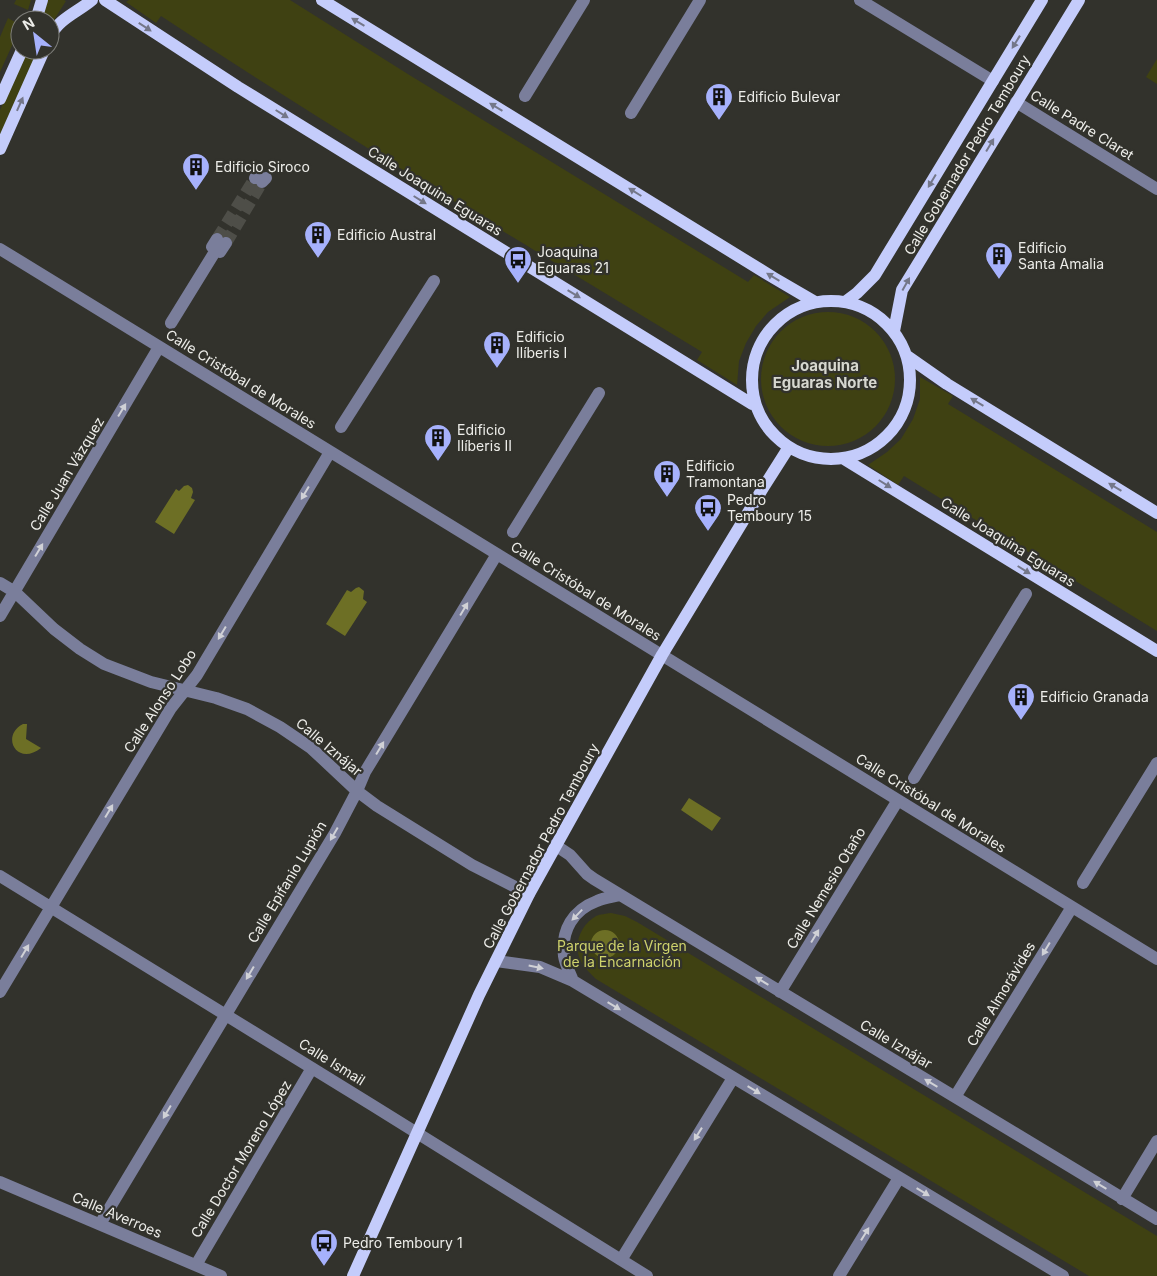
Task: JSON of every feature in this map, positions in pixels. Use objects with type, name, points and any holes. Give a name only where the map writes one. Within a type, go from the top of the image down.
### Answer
[{"type":"main road","points":[[60,23],[92,0]]},
{"type":"main road","name":"Calle Joaquina Eguaras","points":[[105,0],[238,87],[752,404]]},
{"type":"main road","points":[[322,0],[815,302]]},
{"type":"main road","name":"Calle Gobernador Pedro Temboury","points":[[845,302],[857,294],[875,276],[1042,0]]},
{"type":"main road","name":"Calle Gobernador Pedro Temboury","points":[[894,331],[902,290],[1079,0]]},
{"type":"main road","points":[[0,99],[18,60]]},
{"type":"main road","points":[[0,149],[40,60]]},
{"type":"main road","points":[[815,302],[845,302],[871,314],[894,331],[907,356],[912,382],[908,405],[899,423],[885,440],[866,452],[844,459],[817,457],[789,447],[768,428],[752,404],[750,383],[752,361],[761,339],[775,323],[794,309],[815,302]]},
{"type":"main road","points":[[907,356],[947,384],[1157,513]]},
{"type":"main road","name":"Calle Gobernador Pedro Temboury","points":[[352,1276],[480,995],[529,894],[662,655],[789,447]]},
{"type":"main road","name":"Calle Joaquina Eguaras","points":[[844,459],[1157,651]]},
{"type":"street","points":[[526,96],[584,0]]},
{"type":"street","points":[[631,113],[700,0]]},
{"type":"street","points":[[860,0],[993,81]]},
{"type":"street","name":"Calle Padre Claret","points":[[1016,102],[1157,189]]},
{"type":"street","points":[[171,323],[220,244]]},
{"type":"street","name":"Calle Cristóbal de Morales","points":[[0,249],[1157,959]]},
{"type":"street","points":[[341,427],[434,281]]},
{"type":"street","name":"Calle Juan Vázquez","points":[[0,616],[159,346]]},
{"type":"street","points":[[513,532],[599,393]]},
{"type":"street","name":"Calle Alonso Lobo","points":[[0,992],[171,708],[197,675],[330,452]]},
{"type":"street","name":"Calle Epifanio Lupión","points":[[100,1224],[335,832],[369,765],[497,554]]},
{"type":"street","name":"Calle Iznájar","points":[[0,583],[14,592],[54,629],[104,664],[151,682],[216,698],[247,709],[280,727],[311,748],[357,791],[377,806],[472,864],[529,894]]},
{"type":"street","points":[[914,778],[1026,594]]},
{"type":"street","points":[[1083,883],[1157,763]]},
{"type":"street","name":"Calle Nemesio Otaño","points":[[780,992],[898,800]]},
{"type":"street","name":"Calle Iznájar","points":[[555,845],[570,855],[594,879],[1157,1219]]},
{"type":"street","name":"Calle Ismail","points":[[0,876],[647,1276]]},
{"type":"street","points":[[573,981],[564,957],[563,937],[569,924],[578,911],[596,901],[620,895]]},
{"type":"street","name":"Calle Almorávides","points":[[955,1097],[1072,907]]},
{"type":"street","points":[[496,961],[540,967],[573,981],[1063,1276]]},
{"type":"street","name":"Calle Doctor Moreno López","points":[[196,1265],[312,1068]]},
{"type":"street","points":[[621,1260],[733,1078]]},
{"type":"street","points":[[1122,1198],[1157,1141]]},
{"type":"street","points":[[839,1276],[900,1178]]},
{"type":"street","name":"Calle Averroes","points":[[0,1182],[221,1276]]},
{"type":"green space","points":[[16,0],[31,0],[28,10],[14,4]]},
{"type":"green space","points":[[48,0],[66,1],[60,10],[45,10]]},
{"type":"green space","points":[[129,0],[290,0],[748,282],[754,275],[790,297],[768,312],[756,326],[746,343],[739,361],[737,385],[697,360],[702,352],[362,145],[161,16],[156,23],[126,2]]},
{"type":"green space","points":[[8,18],[10,19],[10,50],[0,72],[0,37]]},
{"type":"green space","points":[[1157,59],[1157,84],[1146,77]]},
{"type":"green space","points":[[23,60],[35,60],[0,137],[0,110]]},
{"type":"green space","points":[[828,312],[854,317],[876,331],[890,353],[895,379],[890,405],[876,427],[854,441],[828,446],[802,441],[780,427],[766,405],[761,379],[766,353],[780,331],[802,317]]},
{"type":"green space","points":[[920,377],[953,396],[948,404],[1157,532],[1157,631],[904,476],[898,485],[868,465],[887,452],[901,439],[913,419],[920,399]]},
{"type":"green space","name":"Parque de la Virgen de la Encarnación","points":[[611,913],[625,916],[637,922],[1157,1236],[1157,1276],[1089,1276],[596,979],[580,960],[578,939],[583,928],[591,919],[598,915]]},
{"type":"shaded area","points":[[188,485],[192,488],[193,492],[191,498],[195,500],[174,534],[155,522],[176,489],[179,491]]},
{"type":"shaded area","points":[[359,587],[364,591],[363,599],[367,602],[345,636],[326,624],[347,590],[351,592]]},
{"type":"shaded area","points":[[23,724],[27,724],[26,739],[41,748],[32,753],[25,754],[19,752],[14,748],[12,742],[16,729]]},
{"type":"shaded area","points":[[689,798],[721,818],[712,831],[681,810]]},
{"type":"shaded area","points":[[605,930],[615,934],[619,944],[615,954],[605,958],[595,954],[591,944],[595,934]]},
{"type":"tunnel","points":[[217,239],[255,178]]},
{"type":"tunnel","points":[[226,243],[262,182]]},
{"type":"place","name":"Edificio Bulevar","points":[[719,121]]},
{"type":"place","name":"Edificio Siroco","points":[[196,191]]},
{"type":"place","name":"Edificio Austral","points":[[318,259]]},
{"type":"place","name":"Edificio Santa Amalia","points":[[999,280]]},
{"type":"place","name":"Joaquina Eguaras 21","points":[[518,284]]},
{"type":"place","name":"Edificio Ilíberis I","points":[[497,369]]},
{"type":"place","name":"Edificio Ilíberis II","points":[[438,462]]},
{"type":"place","name":"Edificio Tramontana","points":[[667,498]]},
{"type":"place","name":"Pedro Temboury 15","points":[[708,532]]},
{"type":"place","name":"Edificio Granada","points":[[1021,721]]},
{"type":"place","name":"Pedro Temboury 1","points":[[324,1267]]},
{"type":"district","name":"Joaquina Eguaras Norte","points":[[825,374]]}]
